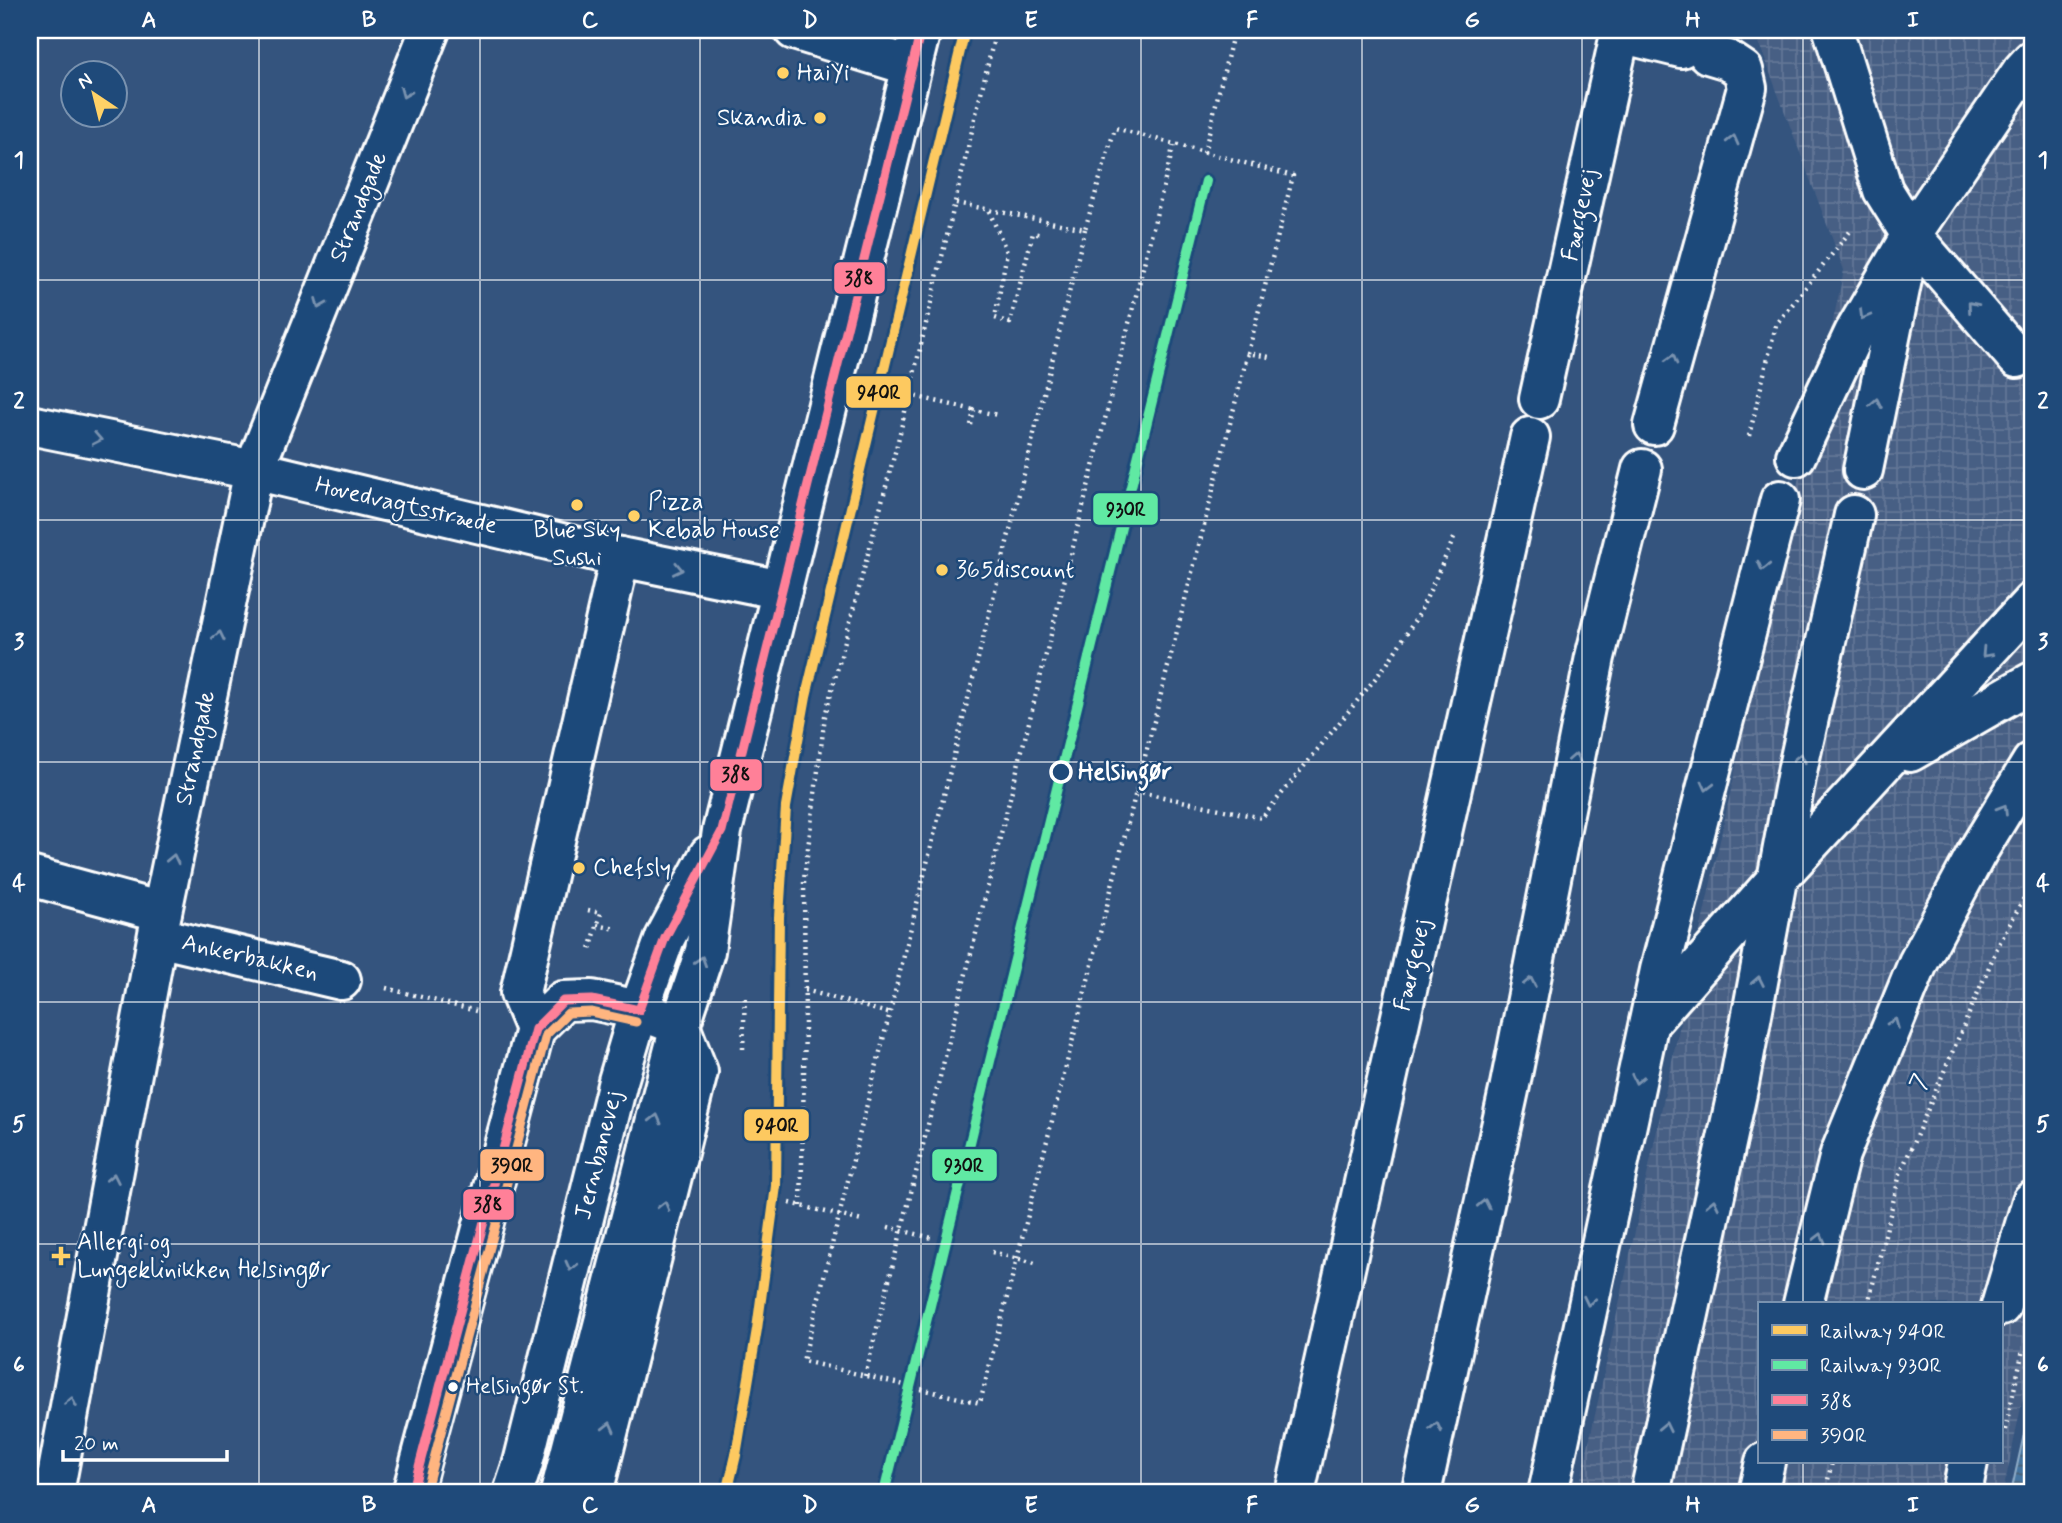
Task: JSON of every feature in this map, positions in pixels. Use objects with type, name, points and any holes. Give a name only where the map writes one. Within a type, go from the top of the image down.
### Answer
[{"type":"street","name":"Strandgade","points":[[54,1493],[160,924],[254,470],[430,30]]},
{"type":"street","points":[[794,30],[916,48]]},
{"type":"street","points":[[1833,30],[1882,190],[1910,235],[2017,358]]},
{"type":"street","points":[[1620,32],[1728,60],[1742,70],[1747,88],[1654,425]]},
{"type":"street","name":"Færgevej","points":[[1539,399],[1620,32]]},
{"type":"street","name":"Jernbanevej","points":[[560,1493],[680,1026],[705,951],[722,831],[916,48]]},
{"type":"street","points":[[1796,456],[1854,333],[1910,235],[2032,60]]},
{"type":"street","points":[[1863,470],[1910,235]]},
{"type":"street","name":"Hovedvagtsstræde","points":[[30,425],[254,470],[620,557],[782,590]]},
{"type":"street","name":"Færgevej","points":[[1295,1493],[1530,437]]},
{"type":"street","points":[[1421,1493],[1509,1090],[1595,657],[1642,469]]},
{"type":"street","points":[[1548,1493],[1663,957],[1780,500]]},
{"type":"street","points":[[1650,1493],[1738,1084],[1798,768],[1854,515]]},
{"type":"street","points":[[535,1029],[520,993],[620,557]]},
{"type":"street","points":[[1649,1023],[1777,879],[2032,602]]},
{"type":"street","points":[[1878,770],[2032,682]]},
{"type":"street","points":[[1804,1302],[1840,1154],[1918,963],[1975,856],[2032,762]]},
{"type":"street","name":"Jernbanevej","points":[[513,1493],[523,1463],[618,1082],[639,1010],[665,938],[722,831]]},
{"type":"street","name":"Ankerbakken","points":[[30,876],[160,924],[341,980]]},
{"type":"street","points":[[412,1493],[535,1029],[563,1001],[592,1000],[639,1010],[680,1026],[698,1072],[593,1493]]},
{"type":"street","points":[[2002,1303],[2032,1201]]},
{"type":"street","points":[[1758,1493],[1765,1464]]},
{"type":"street","points":[[1962,1493],[1968,1464]]},
{"type":"path","points":[[801,1206],[804,879],[825,716],[909,396],[996,30]]},
{"type":"path","points":[[1204,153],[1234,30]]},
{"type":"path","points":[[1115,128],[1174,144],[1293,176],[980,1403],[803,1361],[1086,229],[1115,128]]},
{"type":"path","points":[[865,1376],[1174,144]]},
{"type":"path","points":[[956,203],[1086,229]]},
{"type":"path","points":[[989,210],[1007,251],[995,318],[1010,323],[1033,233],[1042,235]]},
{"type":"path","points":[[1248,353],[1269,357]]},
{"type":"path","points":[[909,396],[998,415]]},
{"type":"path","points":[[971,425],[974,410]]},
{"type":"path","points":[[1135,791],[1262,818],[1387,664],[1419,614],[1460,525]]},
{"type":"path","name":"7","points":[[1868,1302],[1900,1174],[1998,946],[2032,883]]},
{"type":"path","points":[[805,990],[889,1013]]},
{"type":"path","points":[[438,1000],[453,1004]]},
{"type":"path","points":[[790,1203],[862,1221]]},
{"type":"path","points":[[888,1227],[932,1238]]},
{"type":"path","points":[[992,1252],[1039,1264]]},
{"type":"path","points":[[2004,1439],[2026,1339]]},
{"type":"path","points":[[1825,1493],[1832,1464]]},
{"type":"shaded area","points":[[1754,30],[2032,30],[2032,1355],[2003,1493],[1578,1493],[1844,270]]},
{"type":"shaded area","points":[[2032,1398],[2032,1493],[2011,1493]]},
{"type":"rail line","name":"940R","points":[[727,1493],[757,1329],[776,1186],[779,917],[786,807],[806,696],[965,30]]},
{"type":"rail line","name":"930R","points":[[884,1493],[1206,181]]},
{"type":"transit line","name":"388","points":[[639,1010],[665,938],[722,831],[921,30]]},
{"type":"transit line","name":"388","points":[[412,1493],[535,1029],[563,1001],[592,1000],[639,1010]]},
{"type":"transit line","name":"390R","points":[[425,1493],[546,1035],[568,1013],[591,1012],[636,1022]]},
{"type":"place","name":"HaiYi","points":[[783,73]]},
{"type":"place","name":"Skandia","points":[[820,118]]},
{"type":"place","name":"Blue Sky Sushi","points":[[577,505]]},
{"type":"place","name":"Pizza Kebab House","points":[[634,516]]},
{"type":"place","name":"365discount","points":[[942,570]]},
{"type":"place","name":"Helsingør","points":[[1061,772]]},
{"type":"place","name":"Chefsly","points":[[579,868]]},
{"type":"place","name":"Allergi og Lungeklinikken Helsingør","points":[[61,1256]]},
{"type":"place","name":"Helsingør St.","points":[[453,1387]]}]
